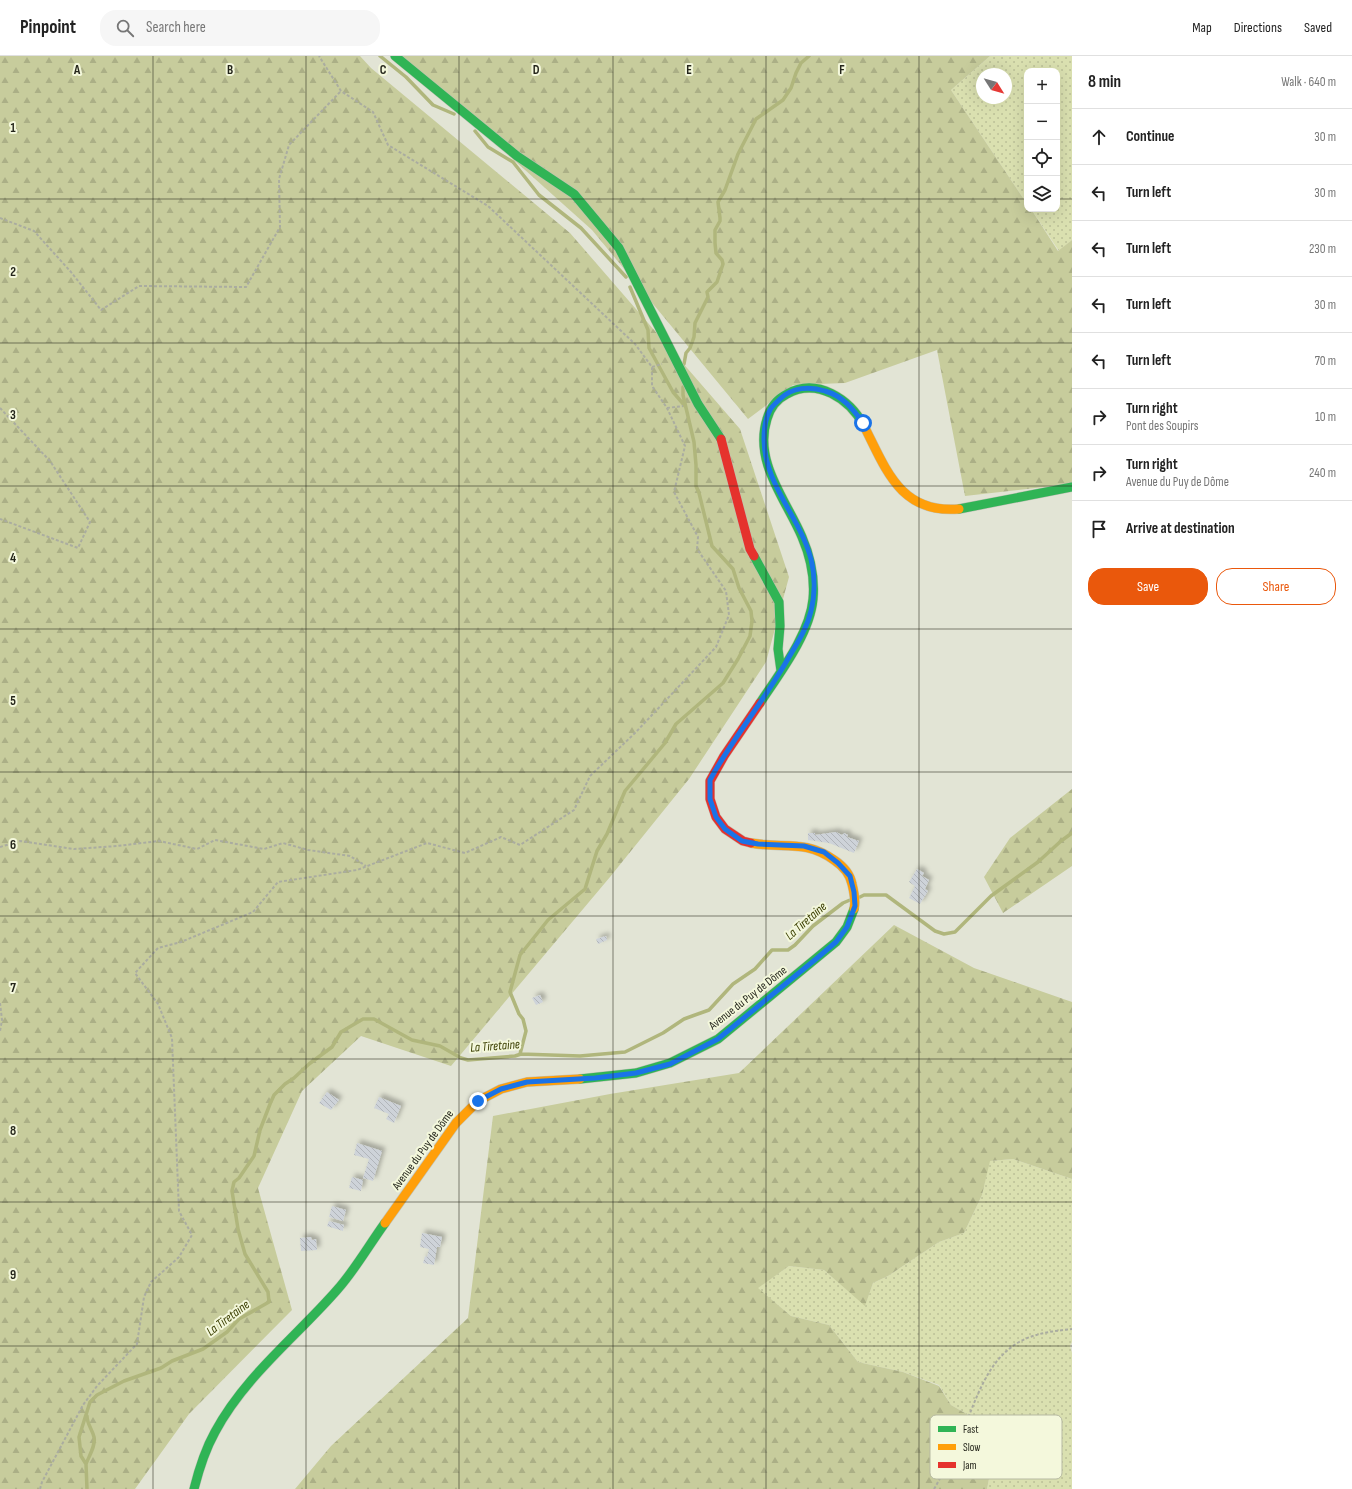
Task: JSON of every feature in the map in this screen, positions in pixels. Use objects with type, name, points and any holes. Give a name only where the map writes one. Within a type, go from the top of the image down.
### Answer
[{"type":"main road","points":[[395,56],[517,156],[574,194],[619,248],[698,404],[721,438],[750,548],[779,602],[780,626],[778,649],[781,671]]},
{"type":"main road","points":[[781,671],[805,630],[811,610],[814,587],[811,560],[803,538],[770,473],[764,449],[764,426],[771,409],[785,394],[801,388],[817,388],[834,393],[850,406],[863,423],[883,466],[898,487],[913,499],[928,506],[949,510],[1072,487]]},
{"type":"main road","name":"Avenue du Puy de Dôme","points":[[194,1489],[202,1457],[218,1426],[237,1398],[251,1380],[338,1289],[456,1123],[478,1101],[501,1089],[527,1082],[595,1078],[636,1073],[670,1064],[718,1039],[836,942],[847,927],[855,906],[854,892],[850,876],[838,863],[824,852],[804,846],[758,844],[742,841],[725,829],[716,817],[710,799],[710,780],[781,671]]},
{"type":"path","points":[[40,1489],[42,1482],[83,1405],[97,1386],[137,1344],[144,1297],[151,1282],[179,1257],[192,1235],[179,1211],[172,1038],[158,1004],[135,973],[158,948],[181,942],[254,912],[278,882],[357,870],[427,843],[465,853],[502,837],[520,845],[574,810],[590,776],[636,732],[716,647],[729,615],[726,590],[697,549],[698,537],[674,492],[685,446],[667,408],[652,386],[652,367],[635,344],[488,206],[388,145],[373,112],[341,91],[319,56]]},
{"type":"path","points":[[0,218],[34,231],[71,272],[101,310],[139,286],[246,287],[280,227],[279,180],[289,145],[341,91]]},
{"type":"path","points":[[652,367],[664,364]]},
{"type":"path","points":[[0,408],[50,461],[90,522],[78,548],[0,519]]},
{"type":"path","points":[[667,408],[673,408]]},
{"type":"path","points":[[0,847],[20,841],[74,849],[159,841],[197,849],[215,840],[264,849],[283,843],[308,850],[350,856],[366,866]]},
{"type":"path","points":[[0,1003],[2,1020],[0,1031]]},
{"type":"path","points":[[969,1415],[985,1378],[998,1359],[1019,1342],[1047,1331],[1072,1329]]},
{"type":"path","points":[[934,1489],[939,1479]]},
{"type":"green space","points":[[0,56],[360,56],[371,68],[570,233],[740,429],[789,577],[766,662],[689,779],[610,877],[451,1066],[361,1036],[302,1091],[258,1188],[292,1310],[189,1414],[135,1489],[0,1489]]},
{"type":"green space","points":[[398,56],[990,56],[951,90],[1024,200],[1024,212],[1033,212],[1058,251],[1072,240],[1072,483],[965,496],[937,350],[845,383],[793,385],[748,419],[592,230]]},
{"type":"green space","points":[[990,56],[1072,56],[1072,240],[1059,251],[1033,212],[1060,212],[1060,68],[1024,68],[1024,200],[951,90],[976,68],[976,104],[1012,104],[1012,68],[976,68]]},
{"type":"green space","points":[[1072,789],[1072,866],[1003,913],[984,877],[1010,838]]},
{"type":"green space","points":[[894,925],[974,968],[1072,1002],[1072,1179],[1013,1159],[990,1161],[982,1195],[964,1233],[939,1242],[888,1276],[873,1283],[865,1306],[824,1270],[789,1266],[758,1288],[791,1316],[829,1325],[858,1362],[903,1372],[939,1386],[951,1405],[968,1415],[930,1415],[930,1479],[989,1479],[987,1489],[295,1489],[331,1446],[468,1318],[493,1116],[610,1094],[739,1073]]},
{"type":"green space","points":[[1013,1159],[1072,1179],[1072,1342],[1070,1346],[1072,1353],[1072,1489],[987,1489],[989,1479],[1062,1479],[1062,1415],[968,1415],[951,1405],[939,1385],[903,1372],[858,1362],[829,1325],[791,1316],[757,1288],[789,1266],[824,1270],[865,1305],[873,1283],[888,1276],[939,1242],[964,1233],[982,1195],[989,1161]]},
{"type":"building","points":[[836,832],[842,835],[844,833],[848,835],[847,837],[859,841],[854,853],[829,843],[808,840],[808,833],[815,833],[815,835]]},
{"type":"building","points":[[917,869],[924,873],[922,876],[929,880],[925,889],[928,891],[920,904],[909,898],[915,886],[909,882]]},
{"type":"building","points":[[606,936],[607,940],[598,944],[596,939]]},
{"type":"building","points":[[540,995],[543,1002],[536,1005],[532,998]]},
{"type":"building","points":[[327,1092],[339,1100],[331,1110],[319,1103]]},
{"type":"building","points":[[379,1097],[401,1106],[394,1123],[386,1119],[389,1114],[374,1108]]},
{"type":"building","points":[[357,1143],[382,1151],[373,1181],[363,1178],[369,1159],[354,1155]]},
{"type":"building","points":[[352,1177],[363,1180],[361,1191],[349,1188]]},
{"type":"building","points":[[332,1206],[346,1210],[343,1221],[329,1217]]},
{"type":"building","points":[[329,1221],[344,1225],[343,1231],[327,1226]]},
{"type":"building","points":[[422,1233],[442,1237],[440,1247],[437,1247],[434,1265],[423,1263],[425,1256],[427,1257],[429,1249],[420,1247]]},
{"type":"building","points":[[311,1237],[312,1240],[316,1239],[317,1250],[301,1251],[300,1238]]},
{"type":"waterway","points":[[380,56],[406,77],[433,105],[454,114]]},
{"type":"waterway","points":[[684,364],[686,353],[690,348],[694,337],[695,323],[708,297],[707,292],[717,282],[723,264],[722,260],[716,253],[715,243],[715,230],[720,221],[718,202],[725,190],[738,154],[756,119],[783,100],[791,88],[801,63],[809,56]]},
{"type":"waterway","points":[[475,131],[488,147],[513,162],[539,195],[581,228],[626,277]]},
{"type":"waterway","points":[[630,287],[648,330],[649,348],[673,392],[685,406]]},
{"type":"waterway","points":[[520,1054],[526,1031],[523,1019],[519,1014],[510,992],[520,955],[548,920],[585,889],[597,851],[607,834],[625,791],[665,743],[676,724],[723,683],[750,636],[752,621],[751,611],[739,588],[733,569],[712,546],[696,486],[694,442],[683,395],[683,387]]},
{"type":"waterway","name":"La Tiretaine","points":[[860,897],[864,895],[886,895],[935,931],[944,934],[955,932],[991,896],[1038,862],[1072,833]]},
{"type":"waterway","name":"La Tiretaine","points":[[87,1489],[86,1464],[81,1456],[79,1437],[90,1402],[97,1395],[124,1381],[161,1368],[172,1361],[203,1349],[227,1332],[239,1319],[269,1302],[268,1292],[245,1254],[238,1229],[232,1191],[234,1182],[239,1178],[254,1156],[260,1130],[274,1095],[309,1064],[332,1047],[341,1032],[363,1019],[374,1019],[412,1040],[440,1046],[461,1058],[468,1060],[515,1056],[521,1054],[580,1056],[625,1052],[663,1033],[684,1019],[709,1010],[733,984],[755,969],[772,950],[788,950],[795,945],[813,926],[843,903],[850,900]]},
{"type":"waterway","name":"La Tiretaine","points":[[86,1464],[93,1447],[94,1440],[87,1416]]},
{"type":"traffic: fast","points":[[395,56],[517,156],[574,194],[619,248],[698,404],[721,439]]},
{"type":"traffic: fast","points":[[760,703],[800,640],[811,612],[813,599],[812,568],[810,560],[796,523],[774,481],[764,451],[764,435],[768,415],[774,404],[783,396],[798,389],[810,388],[832,394],[841,400],[858,416],[864,426]]},
{"type":"traffic: fast","points":[[959,509],[1072,487]]},
{"type":"traffic: fast","points":[[754,556],[779,602],[780,626],[778,649],[781,671]]},
{"type":"traffic: fast","points":[[580,1079],[636,1073],[670,1063],[718,1039],[836,942],[847,927],[854,909]]},
{"type":"traffic: fast","points":[[194,1489],[208,1446],[227,1412],[256,1375],[344,1282],[385,1223]]},
{"type":"traffic: slow","points":[[864,426],[888,472],[898,486],[909,496],[922,504],[939,509],[959,509]]},
{"type":"traffic: slow","points":[[751,843],[813,849],[834,860],[850,877],[855,903],[854,909]]},
{"type":"traffic: slow","points":[[385,1223],[456,1123],[478,1101],[501,1089],[527,1082],[580,1079]]},
{"type":"traffic: jam","points":[[721,439],[750,549],[754,556]]},
{"type":"traffic: jam","points":[[751,843],[743,841],[725,829],[716,817],[710,799],[710,781],[724,756],[760,703]]},
{"type":"route","points":[[478,1101],[501,1089],[527,1082],[595,1078],[636,1073],[670,1064],[718,1039],[836,942],[847,927],[855,906],[854,892],[850,876],[838,863],[824,852],[804,846],[758,844],[742,841],[725,829],[716,817],[710,799],[710,780],[720,762],[781,671],[805,630],[811,610],[814,587],[811,560],[803,538],[770,473],[764,449],[764,426],[771,409],[785,394],[801,388],[817,388],[834,393],[850,406],[863,423]]}]
